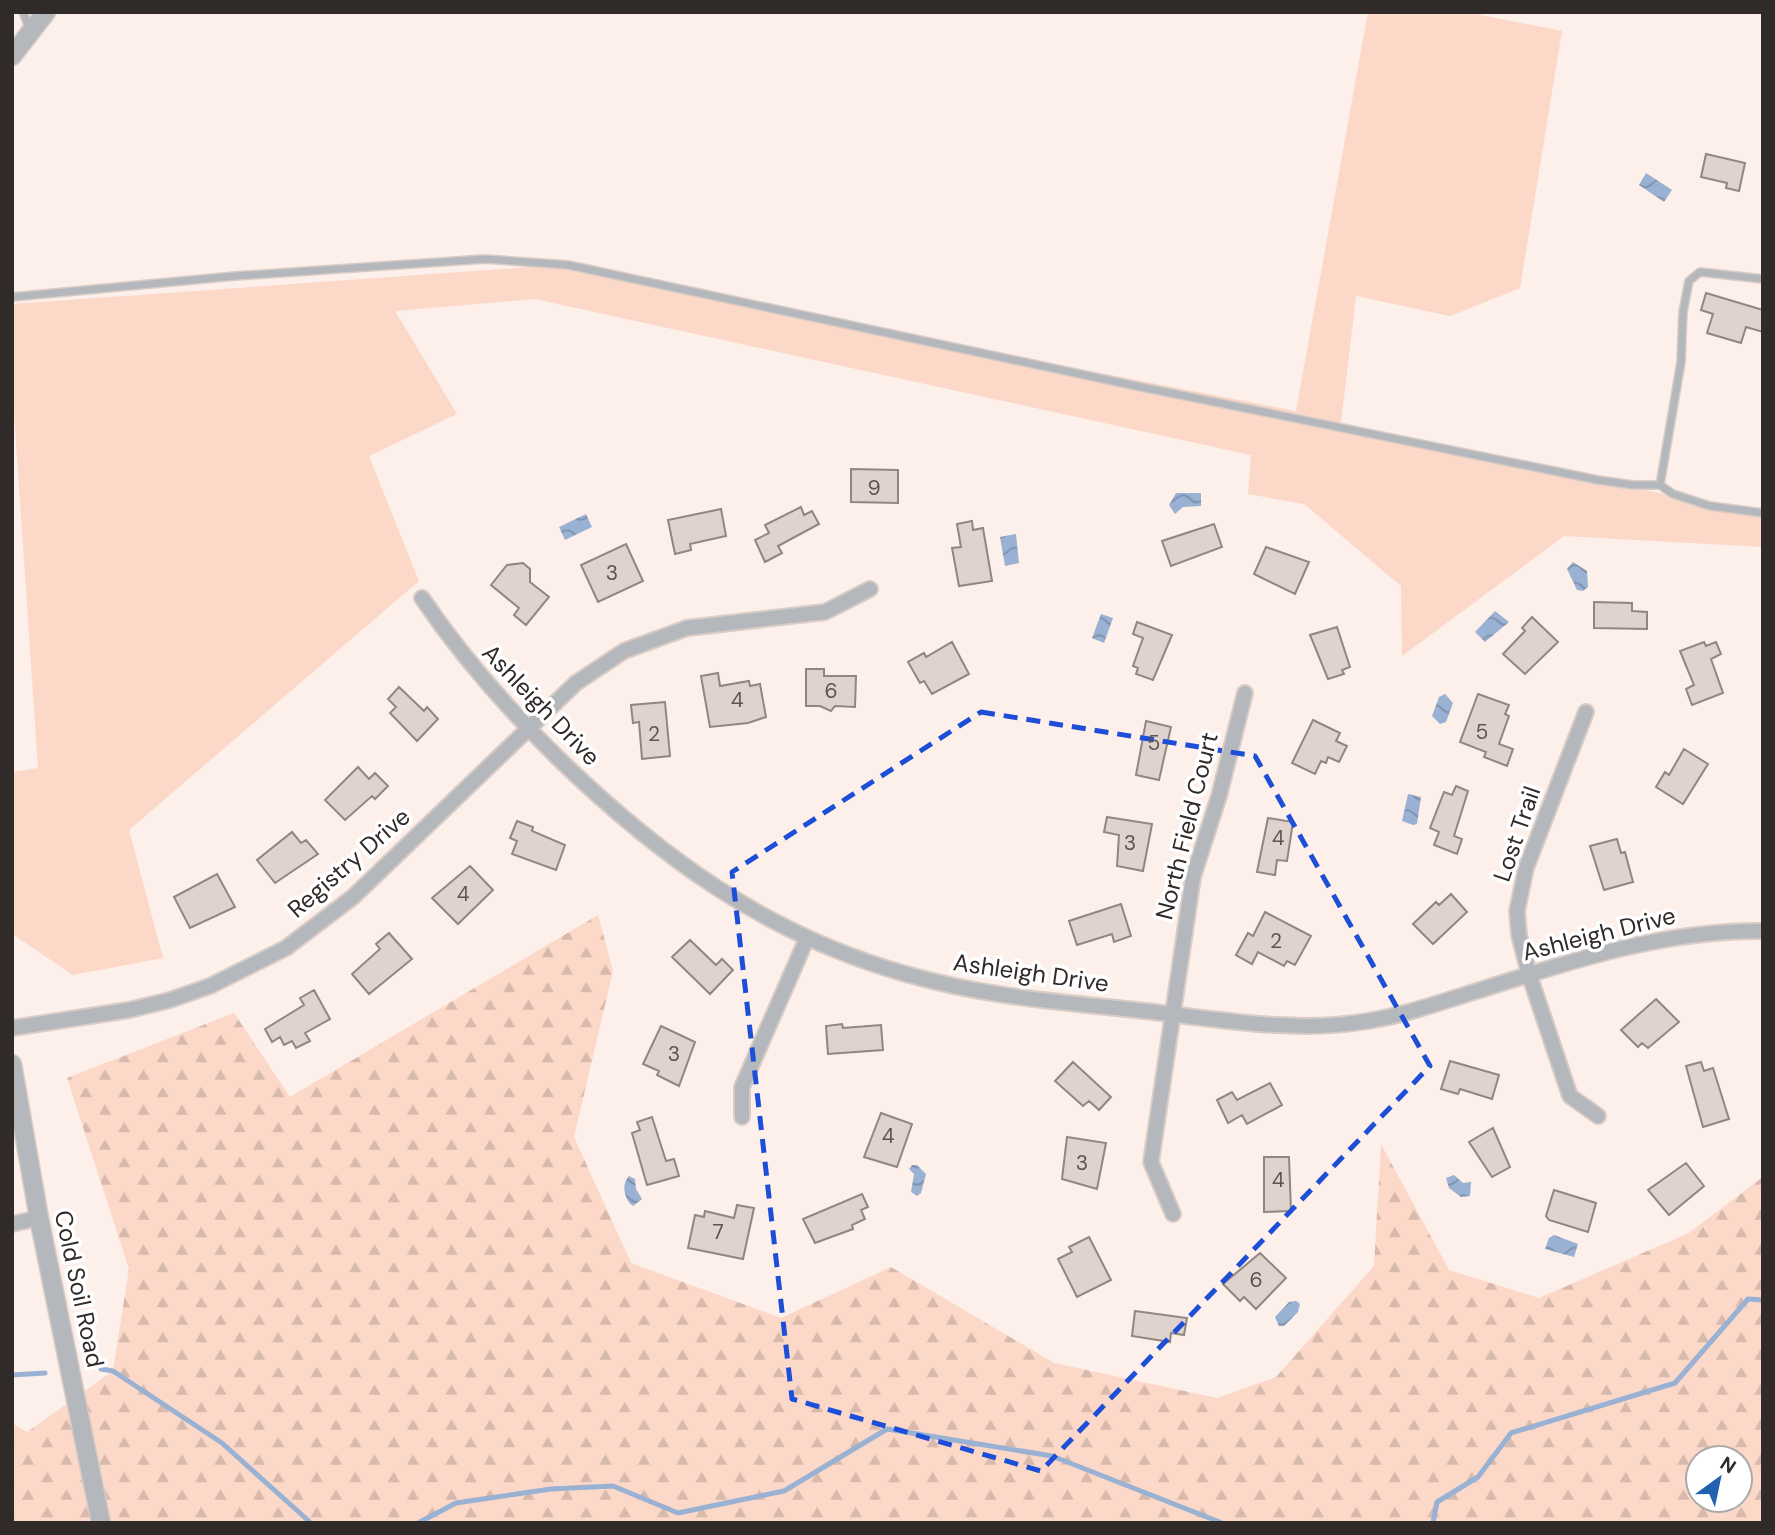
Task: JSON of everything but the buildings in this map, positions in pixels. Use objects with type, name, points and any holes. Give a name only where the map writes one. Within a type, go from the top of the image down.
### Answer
[{"type":"street","points":[[12,56],[21,30],[46,12]]},
{"type":"street","name":"Registry Drive","points":[[12,1028],[107,1014],[170,1000],[210,986],[286,948],[354,897],[528,728],[599,666],[654,637],[719,622],[825,612],[870,589]]},
{"type":"street","name":"Ashleigh Drive","points":[[422,598],[478,675],[528,728],[610,808],[676,862],[748,908],[807,938],[854,957],[955,987],[1006,996],[1173,1014],[1296,1026],[1335,1025],[1399,1015],[1529,974],[1669,937],[1763,932]]},
{"type":"street","name":"North Field Court","points":[[1173,1214],[1151,1162],[1193,877],[1219,796],[1245,693]]},
{"type":"street","name":"Lost Trail","points":[[1587,712],[1519,891],[1519,935],[1529,974],[1570,1096],[1598,1116]]},
{"type":"street","points":[[742,1117],[742,1087],[807,938]]},
{"type":"street","name":"Cold Soil Road","points":[[12,1064],[39,1218],[101,1523]]},
{"type":"street","points":[[12,1224],[39,1218]]},
{"type":"lane","points":[[21,30],[23,12]]},
{"type":"lane","points":[[12,297],[222,277],[485,259],[568,265],[1136,386],[1598,480],[1633,485],[1660,485],[1673,494],[1710,506],[1763,513]]},
{"type":"lane","points":[[1660,485],[1681,362],[1684,302],[1689,281],[1700,272],[1763,279]]},
{"type":"highlighted area","points":[[981,712],[1255,756],[1430,1066],[1041,1471],[792,1399],[732,872]]},
{"type":"green space","points":[[1368,12],[1466,12],[1562,31],[1520,288],[1450,316],[1356,296],[1341,423],[1763,516],[1763,547],[1564,536],[1402,656],[1401,586],[1304,504],[1248,494],[1251,455],[535,299],[395,311],[457,414],[369,456],[419,581],[129,830],[163,958],[73,975],[12,934],[12,772],[38,768],[12,383],[12,304],[546,266],[1296,411]]},
{"type":"green space","points":[[598,915],[613,971],[574,1137],[631,1263],[781,1318],[891,1267],[1054,1363],[1217,1398],[1276,1377],[1374,1266],[1381,1144],[1449,1270],[1539,1298],[1689,1233],[1763,1177],[1763,1523],[12,1523],[12,1423],[27,1432],[113,1371],[129,1269],[67,1078],[234,1013],[290,1097]]},
{"type":"water","points":[[1646,173],[1672,190],[1664,202],[1639,185]]},
{"type":"water","points":[[1176,493],[1201,493],[1201,506],[1183,507],[1175,514],[1169,505]]},
{"type":"water","points":[[586,514],[592,527],[565,540],[559,527]]},
{"type":"water","points":[[1016,534],[1019,563],[1005,566],[1000,537]]},
{"type":"water","points":[[1573,562],[1587,571],[1588,587],[1583,591],[1577,590],[1567,569]]},
{"type":"water","points":[[1495,611],[1509,622],[1485,642],[1475,632]]},
{"type":"water","points":[[1101,614],[1113,618],[1104,643],[1092,638]]},
{"type":"water","points":[[1445,694],[1453,703],[1446,722],[1440,724],[1432,716],[1439,697]]},
{"type":"water","points":[[1408,794],[1421,797],[1417,824],[1413,825],[1402,821]]},
{"type":"water","points":[[912,1165],[917,1165],[926,1174],[921,1193],[917,1196],[911,1192],[914,1174],[909,1169]]},
{"type":"water","points":[[1454,1175],[1463,1183],[1471,1182],[1470,1196],[1461,1197],[1449,1188],[1446,1178]]},
{"type":"water","points":[[629,1176],[635,1179],[636,1189],[642,1199],[633,1206],[627,1200],[625,1192],[625,1183]]},
{"type":"water","points":[[1554,1235],[1578,1244],[1574,1257],[1545,1249],[1549,1238]]},
{"type":"water","points":[[1296,1301],[1300,1304],[1298,1312],[1284,1326],[1279,1326],[1275,1317],[1289,1302]]},
{"type":"waterway","points":[[1433,1523],[1437,1502],[1478,1477],[1511,1433],[1675,1383],[1748,1299],[1763,1300]]},
{"type":"waterway","points":[[101,1369],[113,1371],[222,1443],[311,1523]]},
{"type":"waterway","points":[[12,1375],[45,1373]]},
{"type":"waterway","points":[[418,1523],[456,1503],[551,1489],[613,1486],[678,1513],[784,1491],[887,1429],[1052,1456],[1222,1523]]}]
